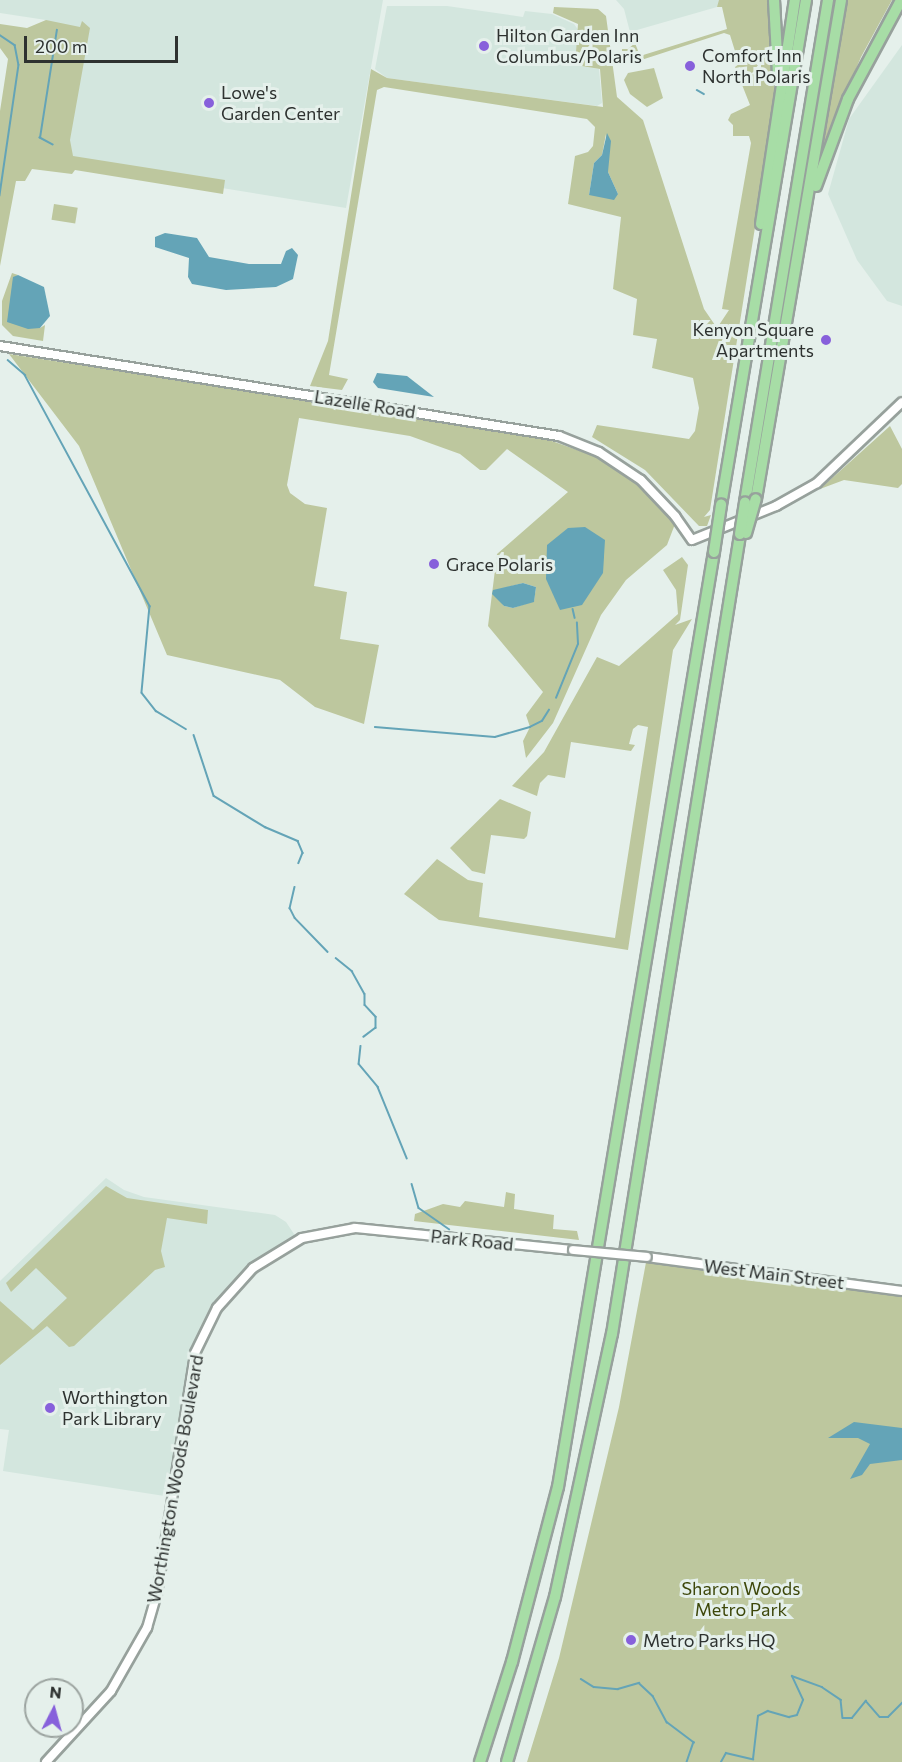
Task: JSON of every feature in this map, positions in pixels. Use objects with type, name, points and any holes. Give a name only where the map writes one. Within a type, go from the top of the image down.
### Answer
[{"type":"highway","points":[[774,0],[778,71],[774,136]]},
{"type":"highway","points":[[736,415],[795,0]]},
{"type":"highway","points":[[480,1762],[512,1662],[558,1487],[806,0]]},
{"type":"highway","points":[[750,501],[828,0]]},
{"type":"highway","points":[[507,1762],[564,1564],[612,1334],[731,587],[806,212],[842,0]]},
{"type":"highway","points":[[806,212],[848,99],[901,0]]},
{"type":"main road","name":"Lazelle Road","points":[[0,346],[559,436],[599,452],[641,480],[675,516],[692,540],[776,506],[817,483],[902,402]]},
{"type":"main road","name":"Park Road","points":[[298,1240],[356,1228],[647,1257]]},
{"type":"main road","name":"Worthington Woods Boulevard","points":[[46,1762],[111,1690],[147,1628],[157,1594],[191,1375],[200,1338],[233,1287],[263,1260],[298,1240]]},
{"type":"main road","name":"West Main Street","points":[[647,1257],[902,1291]]},
{"type":"shaded area","points":[[0,0],[383,0],[346,208],[24,156],[46,20],[0,13]]},
{"type":"shaded area","points":[[616,0],[719,0],[720,2],[717,7],[630,32],[624,9]]},
{"type":"shaded area","points":[[387,6],[447,6],[523,17],[525,11],[552,14],[574,24],[579,31],[574,65],[599,69],[602,103],[597,106],[387,78],[375,69]]},
{"type":"shaded area","points":[[902,45],[902,306],[887,301],[857,260],[828,194],[849,119]]},
{"type":"shaded area","points":[[106,1178],[124,1190],[144,1197],[275,1215],[286,1222],[298,1240],[233,1287],[200,1338],[171,1497],[3,1471],[9,1430],[0,1429],[0,1281]]},
{"type":"green space","points":[[719,0],[768,0],[775,62],[774,108],[710,510],[704,517],[711,515],[707,526],[699,526],[645,470],[592,437],[597,425],[689,439],[695,431],[699,408],[693,378],[652,368],[657,339],[633,335],[637,299],[613,289],[621,217],[568,204],[575,156],[588,152],[593,146],[595,127],[587,119],[384,87],[377,90],[329,375],[348,379],[342,390],[310,386],[328,341],[371,69],[387,78],[603,107],[600,69],[575,65],[578,24],[553,13],[554,7],[598,9],[606,16],[617,97],[643,120],[704,309],[717,328],[729,310],[722,309],[751,143],[749,136],[733,136],[733,125],[728,120],[731,114],[750,105],[735,67],[739,64],[730,35],[724,33],[629,64],[622,59],[622,49],[628,49],[635,43],[640,56],[727,29],[722,7],[717,7]],"holes":[[[606,134],[608,172],[618,194],[589,195],[594,163],[602,155]]]},
{"type":"green space","points":[[846,0],[892,0],[861,57],[821,151]]},
{"type":"green space","points":[[46,20],[80,27],[82,21],[90,28],[70,140],[73,156],[225,180],[223,194],[75,170],[72,174],[32,169],[25,181],[16,181],[0,266],[0,111],[8,59],[0,48],[0,24],[27,28]]},
{"type":"green space","points":[[654,68],[663,98],[647,107],[630,94],[624,80],[628,73]]},
{"type":"green space","points":[[54,204],[78,208],[75,224],[51,220]]},
{"type":"green space","points":[[12,273],[18,275],[13,278],[40,328],[45,325],[43,341],[13,336],[2,325],[2,301]]},
{"type":"green space","points":[[9,354],[535,435],[594,456],[631,478],[675,524],[667,545],[626,580],[601,615],[553,723],[526,758],[523,741],[530,727],[526,715],[543,692],[488,626],[497,554],[568,492],[507,449],[486,470],[480,470],[460,454],[410,436],[299,418],[287,485],[290,493],[305,504],[327,508],[314,586],[347,592],[340,639],[379,645],[364,724],[315,707],[280,680],[167,655],[79,446]],"holes":[[[523,583],[536,587],[534,601],[513,608],[504,606],[493,591]]]},
{"type":"green space","points":[[890,426],[902,449],[902,484],[898,488],[844,480],[820,489]]},
{"type":"green space","points":[[682,557],[688,565],[680,620],[675,625],[692,619],[673,650],[628,950],[439,920],[404,894],[437,859],[468,880],[483,883],[479,917],[615,938],[648,727],[638,725],[633,729],[629,744],[635,745],[631,751],[571,742],[565,778],[548,775],[540,783],[537,796],[512,786],[544,752],[597,657],[619,666],[678,614],[676,590],[663,570]]},
{"type":"green space","points":[[500,799],[531,812],[527,836],[524,839],[491,835],[485,874],[472,871],[450,848]]},
{"type":"green space","points":[[106,1186],[127,1198],[208,1210],[207,1224],[167,1218],[161,1251],[165,1267],[155,1270],[74,1346],[69,1347],[47,1326],[0,1365],[0,1301],[33,1330],[67,1298],[36,1268],[11,1292],[6,1283]]},
{"type":"green space","points":[[506,1192],[515,1194],[514,1209],[554,1215],[553,1229],[577,1231],[579,1240],[414,1221],[415,1214],[443,1204],[460,1207],[465,1201],[504,1207]]},
{"type":"green space","name":"Sharon Woods Metro Park","points":[[647,1257],[902,1291],[902,1762],[527,1762],[559,1658],[619,1407]]},
{"type":"water","points":[[607,133],[611,141],[608,172],[618,194],[614,200],[589,195],[594,163],[602,155]]},
{"type":"water","points":[[165,233],[197,238],[209,257],[249,264],[281,264],[286,251],[292,248],[298,255],[293,279],[276,287],[226,290],[192,284],[188,277],[189,258],[155,247],[155,237]]},
{"type":"water","points":[[18,275],[44,287],[50,316],[40,328],[28,329],[7,322],[13,277]]},
{"type":"water","points":[[377,373],[407,376],[434,397],[378,388],[373,382]]},
{"type":"water","points":[[585,527],[605,540],[603,573],[582,605],[560,610],[546,579],[547,545],[568,528]]},
{"type":"water","points":[[523,583],[536,587],[534,602],[513,608],[504,606],[492,594],[493,590]]},
{"type":"water","points":[[854,1422],[902,1428],[902,1460],[870,1464],[862,1475],[850,1479],[870,1444],[858,1438],[828,1438]]},
{"type":"waterway","points":[[53,145],[40,138],[57,30]]},
{"type":"waterway","points":[[0,35],[15,45],[19,65],[0,196]]},
{"type":"waterway","points":[[697,90],[704,94]]},
{"type":"waterway","points":[[8,360],[25,375],[150,606],[142,693],[156,711],[186,729]]},
{"type":"waterway","points":[[573,609],[575,618]]},
{"type":"waterway","points":[[556,698],[578,644],[577,623]]},
{"type":"waterway","points":[[375,727],[495,737],[530,727],[542,721],[549,710]]},
{"type":"waterway","points":[[194,735],[214,796],[265,827],[298,841],[303,853],[299,863]]},
{"type":"waterway","points":[[295,887],[290,908],[295,918],[328,952]]},
{"type":"waterway","points":[[336,958],[352,971],[365,994],[365,1005],[376,1017],[376,1028],[364,1037]]},
{"type":"waterway","points":[[361,1046],[359,1064],[378,1087],[407,1158]]},
{"type":"waterway","points":[[412,1184],[419,1208],[449,1229]]},
{"type":"waterway","points":[[721,1762],[726,1753],[753,1759],[758,1716],[768,1711],[789,1717],[797,1715],[803,1700],[792,1676],[822,1687],[841,1700],[843,1718],[852,1718],[866,1701],[880,1717],[888,1717],[902,1703]]},
{"type":"waterway","points":[[581,1679],[594,1687],[618,1689],[639,1683],[653,1696],[667,1722],[694,1742],[687,1762]]},
{"type":"place","name":"Hilton Garden Inn Columbus/Polaris","points":[[484,46]]},
{"type":"place","name":"Comfort Inn North Polaris","points":[[690,66]]},
{"type":"place","name":"Lowe's Garden Center","points":[[209,103]]},
{"type":"place","name":"Kenyon Square Apartments","points":[[826,340]]},
{"type":"place","name":"Grace Polaris","points":[[434,564]]},
{"type":"place","name":"Worthington Park Library","points":[[50,1408]]},
{"type":"place","name":"Metro Parks HQ","points":[[631,1640]]}]
